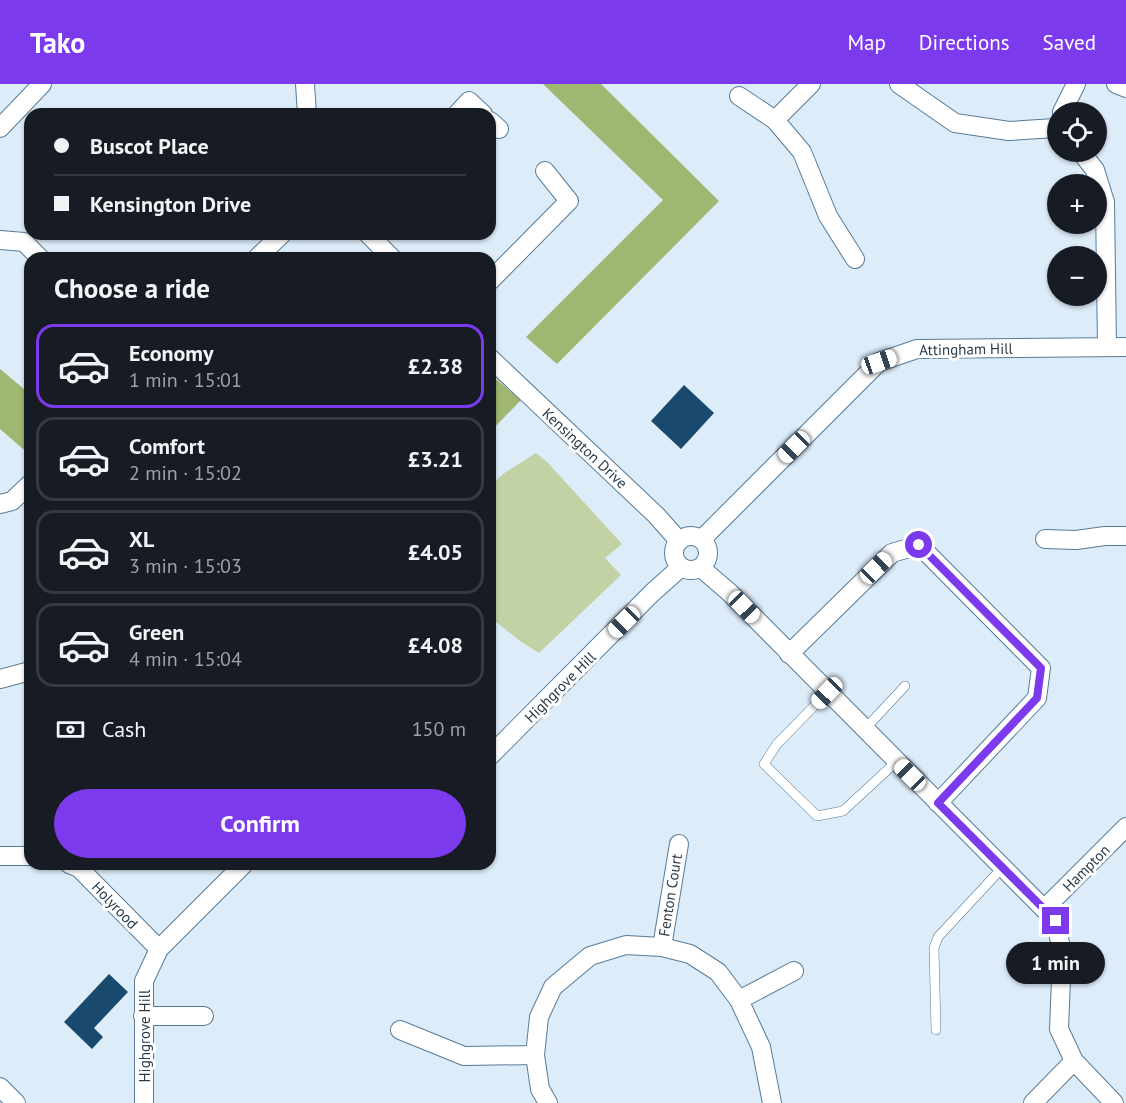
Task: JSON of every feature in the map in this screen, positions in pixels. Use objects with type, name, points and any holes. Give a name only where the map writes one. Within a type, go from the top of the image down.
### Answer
[{"type":"street","points":[[0,128],[42,84]]},
{"type":"street","points":[[305,84],[307,108]]},
{"type":"street","points":[[775,120],[811,84]]},
{"type":"street","points":[[899,84],[955,123],[1009,131],[1047,125]]},
{"type":"street","points":[[1068,102],[1076,84]]},
{"type":"street","points":[[1116,84],[1126,88]]},
{"type":"street","points":[[739,96],[775,120],[802,152],[828,216],[855,259]]},
{"type":"street","points":[[463,108],[469,101],[477,108]]},
{"type":"street","points":[[1089,162],[1095,170],[1105,202],[1107,347]]},
{"type":"street","points":[[496,275],[568,201],[545,171]]},
{"type":"street","points":[[0,240],[24,242],[34,252]]},
{"type":"street","points":[[262,252],[272,240]]},
{"type":"street","points":[[374,240],[386,252]]},
{"type":"street","name":"Attingham Hill","points":[[702,539],[879,362],[917,349],[1126,347]]},
{"type":"street","name":"Kensington Drive","points":[[496,364],[656,515],[679,541]]},
{"type":"street","points":[[0,504],[12,501],[24,490]]},
{"type":"street","points":[[693,536],[702,539],[709,553],[701,568],[691,571],[681,567],[675,557],[675,546],[679,541],[693,536]]},
{"type":"street","points":[[1045,538],[1076,540],[1126,536]]},
{"type":"street","points":[[789,654],[892,553],[919,545],[1041,668],[1037,698],[938,803]]},
{"type":"street","name":"Highgrove Hill","points":[[496,750],[652,593],[681,567]]},
{"type":"street","points":[[701,568],[729,592],[896,762],[1046,908],[1056,921],[1062,954],[1059,1029],[1074,1061],[1114,1103]]},
{"type":"street","points":[[0,679],[24,673]]},
{"type":"street","name":"Hampton","points":[[1046,908],[1126,827]]},
{"type":"street","name":"Fenton Court","points":[[662,947],[679,844]]},
{"type":"street","points":[[0,856],[24,856]]},
{"type":"street","name":"Holyrood","points":[[81,870],[159,949]]},
{"type":"street","name":"Highgrove Hill","points":[[144,1103],[144,981],[159,949],[238,870]]},
{"type":"street","points":[[548,1103],[540,1089],[535,1055],[539,1017],[553,987],[590,956],[626,945],[662,947],[690,954],[718,972],[740,1000],[761,1047],[772,1103]]},
{"type":"street","points":[[740,1000],[794,971]]},
{"type":"street","points":[[143,1016],[204,1016]]},
{"type":"street","points":[[400,1030],[464,1056],[535,1055]]},
{"type":"street","points":[[1033,1103],[1074,1061]]},
{"type":"street","points":[[0,1087],[16,1103]]},
{"type":"lane","points":[[864,730],[905,686]]},
{"type":"lane","points":[[827,693],[777,744],[764,764],[817,816],[843,812],[896,762]]},
{"type":"lane","points":[[936,1030],[934,948],[938,937],[1004,867]]},
{"type":"green space","points":[[543,84],[601,84],[719,201],[557,364],[526,337],[663,200]]},
{"type":"green space","points":[[0,369],[24,389],[24,450],[0,429]]},
{"type":"green space","points":[[496,379],[521,400],[496,426]]},
{"type":"green space","points":[[536,453],[548,463],[622,544],[605,558],[621,575],[539,653],[496,622],[496,480]]},
{"type":"building","points":[[684,385],[714,413],[681,449],[651,421]]},
{"type":"building","points":[[109,974],[128,992],[94,1028],[103,1037],[92,1049],[64,1022]]},
{"type":"route","points":[[919,545],[1041,668],[1037,698],[938,803],[1046,908],[1056,921]]}]
